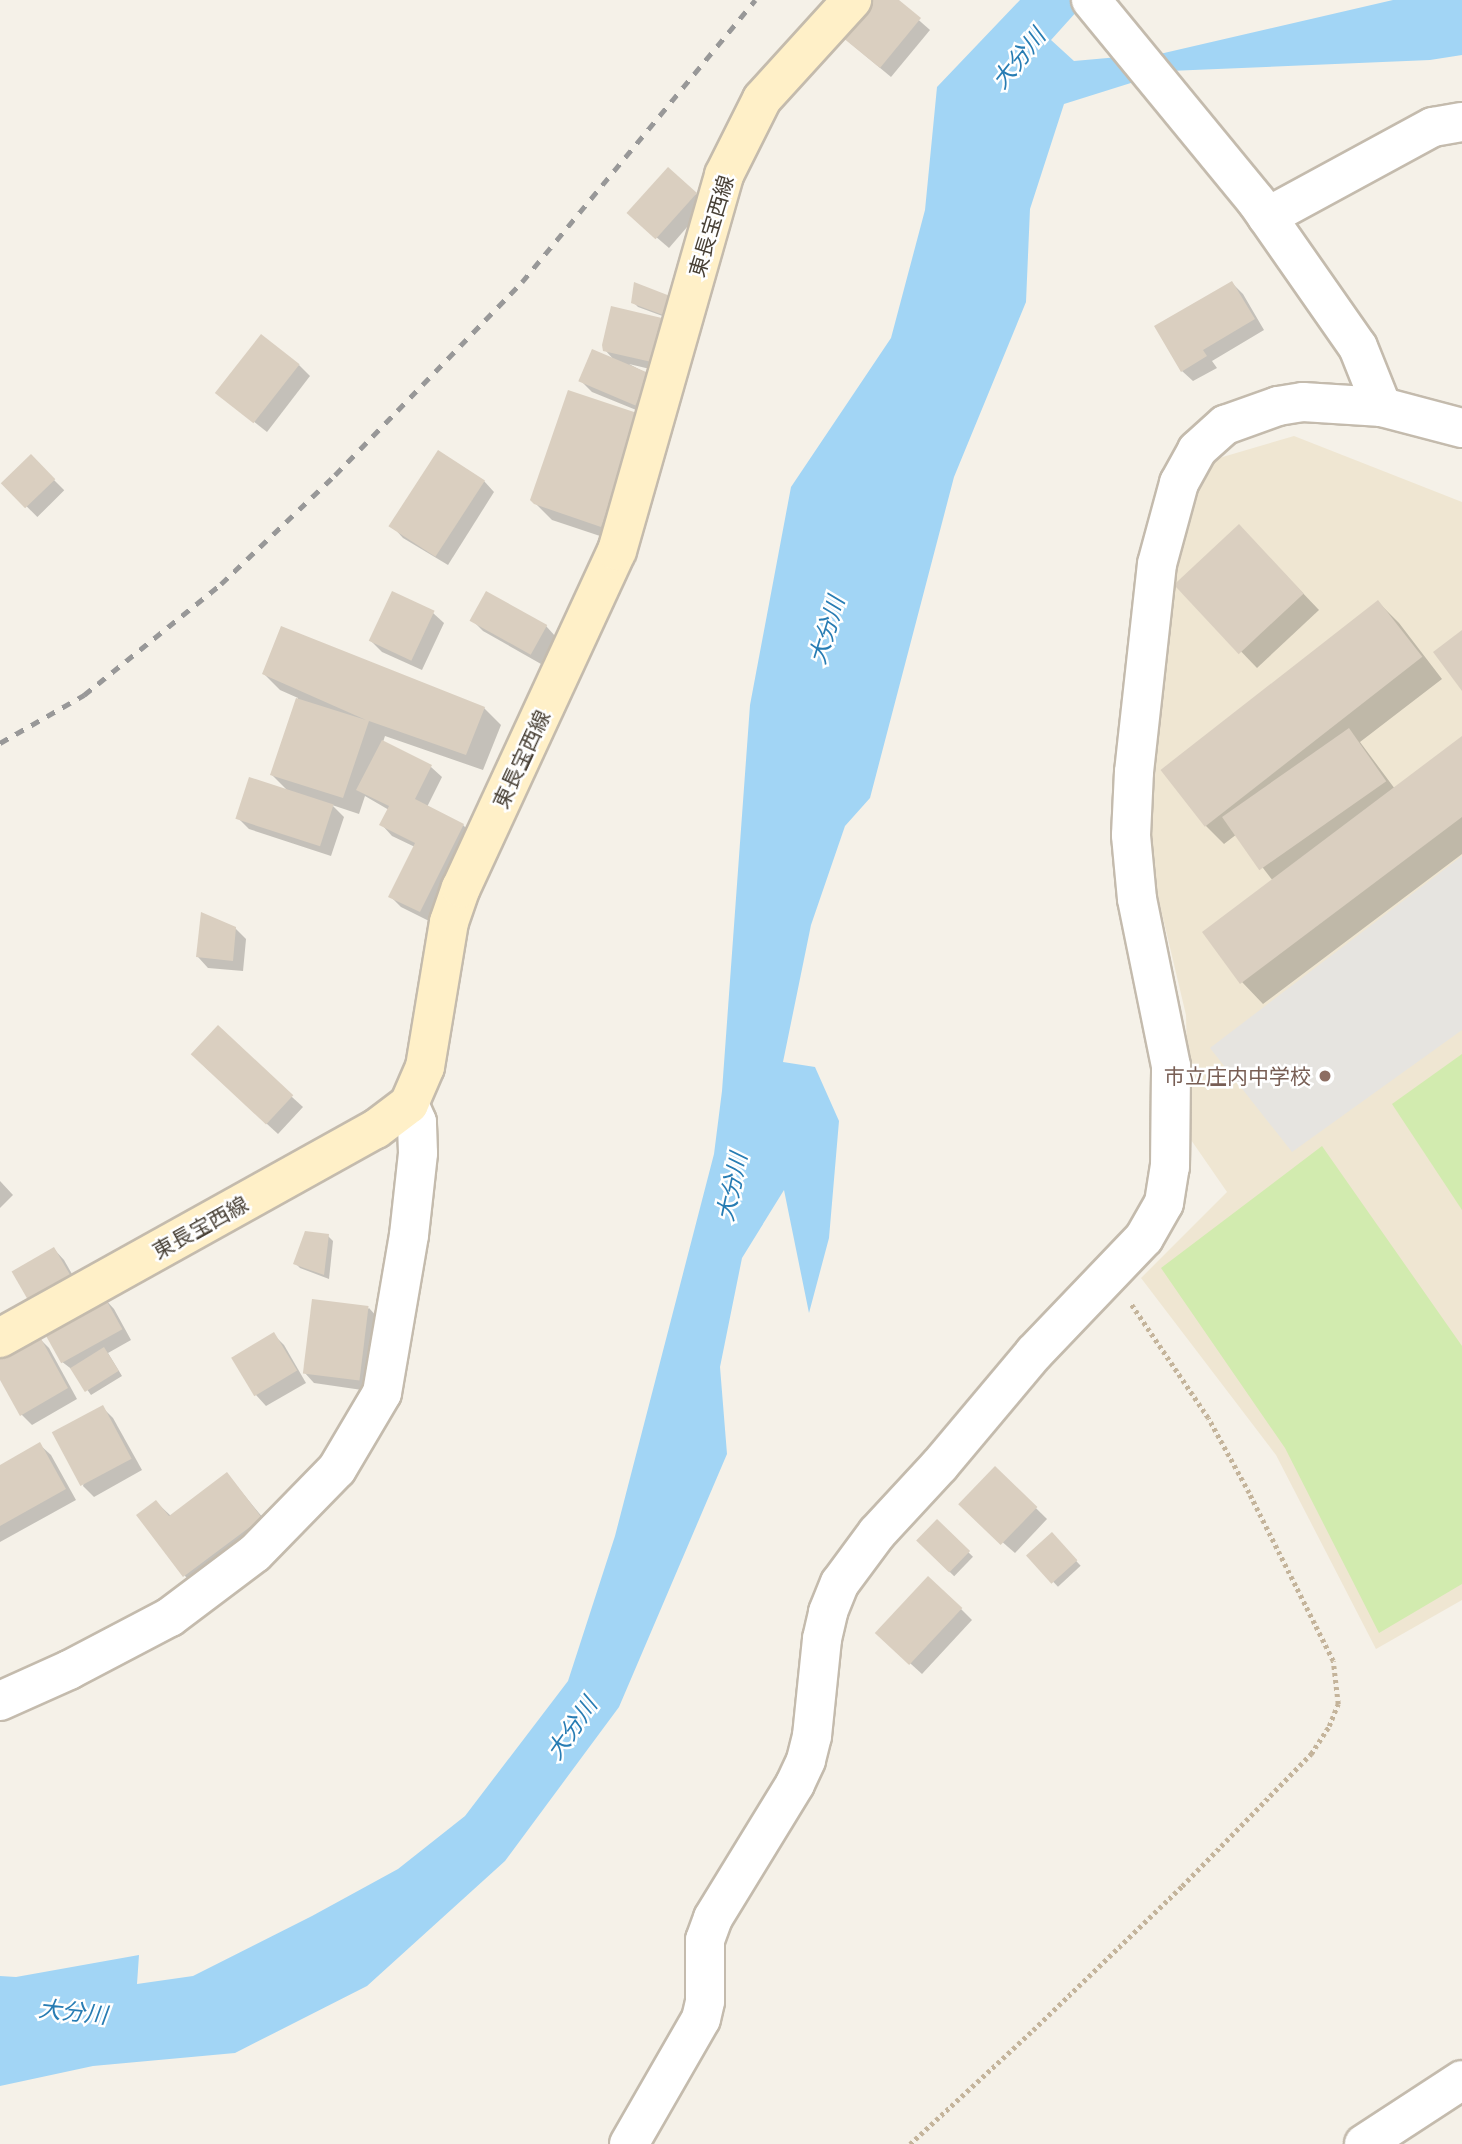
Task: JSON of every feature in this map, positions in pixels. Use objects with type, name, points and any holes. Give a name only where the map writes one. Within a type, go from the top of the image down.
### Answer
[{"type":"main road","name":"東長宝西線","points":[[0,1338],[376,1129],[409,1104],[425,1067],[449,922],[461,888],[617,551],[724,175],[762,99],[852,0]]},
{"type":"street","points":[[1091,0],[1261,209],[1358,347],[1382,407]]},
{"type":"street","points":[[1261,209],[1433,127],[1462,122]]},
{"type":"street","points":[[629,2144],[693,2038],[701,2019],[705,2001],[705,1940],[713,1918],[806,1760],[812,1736],[822,1639],[828,1612],[840,1583],[877,1533],[940,1465],[1034,1353],[1144,1238],[1164,1203],[1170,1167],[1171,1066],[1137,899],[1131,835],[1134,772],[1149,621],[1164,526],[1179,483],[1197,450],[1225,425],[1278,406],[1303,402],[1382,407],[1462,428]]},
{"type":"street","points":[[0,1701],[69,1670],[170,1617],[255,1553],[337,1469],[382,1393],[409,1235],[418,1153],[417,1122],[409,1104]]},
{"type":"street","points":[[1364,2144],[1462,2080]]},
{"type":"path","points":[[909,2144],[954,2105],[1182,1886],[1311,1754],[1329,1726],[1338,1704],[1333,1661],[1249,1493],[1208,1418],[1110,1273]]},
{"type":"shaded area","name":"市立庄内中学校","points":[[1294,436],[1462,502],[1462,1600],[1376,1649],[1276,1455],[1141,1278],[1227,1192],[1189,1137],[1186,1015],[1149,859],[1160,706],[1180,537],[1209,461]]},
{"type":"shaded area","points":[[1462,856],[1462,1030],[1292,1152],[1210,1048]]},
{"type":"green space","points":[[1462,1054],[1462,1210],[1392,1104]]},
{"type":"green space","points":[[1322,1146],[1462,1346],[1462,1584],[1379,1633],[1285,1448],[1161,1268]]},
{"type":"water","name":"大分川","points":[[1020,0],[1087,0],[1051,40],[1074,61],[1164,53],[1393,0],[1462,0],[1462,55],[1430,60],[1169,71],[1064,104],[1030,209],[1026,302],[954,477],[870,798],[845,826],[811,925],[783,1062],[815,1067],[839,1121],[829,1238],[809,1313],[784,1190],[742,1258],[720,1367],[727,1454],[619,1707],[505,1861],[367,1986],[235,2053],[93,2066],[0,2086],[0,1976],[16,1977],[139,1955],[137,1984],[193,1976],[312,1916],[398,1869],[465,1816],[568,1681],[615,1536],[714,1154],[722,1091],[750,705],[791,487],[891,338],[925,210],[937,87]]},
{"type":"building","points":[[864,0],[899,0],[921,18],[880,68],[837,33]]},
{"type":"building","points":[[668,167],[697,193],[655,239],[627,213]]},
{"type":"building","points":[[1232,281],[1255,319],[1203,350],[1207,356],[1181,372],[1154,326]]},
{"type":"building","points":[[634,282],[670,296],[663,315],[631,303]]},
{"type":"building","points":[[611,306],[666,319],[656,363],[603,351]]},
{"type":"building","points":[[261,334],[300,364],[253,423],[215,393]]},
{"type":"building","points":[[592,349],[649,373],[635,405],[578,381]]},
{"type":"building","points":[[568,390],[640,414],[601,527],[534,504],[530,500]]},
{"type":"building","points":[[438,450],[485,480],[435,557],[388,526]]},
{"type":"building","points":[[31,454],[55,479],[25,508],[1,483]]},
{"type":"building","points":[[1239,524],[1304,593],[1239,654],[1174,585]]},
{"type":"building","points":[[392,591],[435,611],[411,661],[369,641]]},
{"type":"building","points":[[486,591],[547,625],[531,655],[470,621]]},
{"type":"building","points":[[1378,600],[1422,657],[1205,827],[1161,770]]},
{"type":"building","points":[[281,626],[485,707],[466,755],[369,721],[343,798],[270,775],[296,698],[366,720],[262,674]]},
{"type":"building","points":[[1462,630],[1462,691],[1433,652]]},
{"type":"building","points":[[1349,728],[1386,781],[1259,870],[1222,817]]},
{"type":"building","points":[[1462,736],[1462,817],[1240,984],[1202,932]]},
{"type":"building","points":[[382,740],[432,765],[415,799],[464,824],[420,912],[388,897],[415,843],[379,825],[389,806],[356,790]]},
{"type":"building","points":[[249,777],[334,805],[320,846],[235,819]]},
{"type":"building","points":[[201,912],[236,927],[233,961],[196,957]]},
{"type":"building","points":[[218,1025],[293,1095],[266,1124],[191,1054]]},
{"type":"building","points":[[305,1231],[329,1234],[324,1275],[293,1264]]},
{"type":"building","points":[[54,1247],[76,1284],[33,1309],[12,1272]]},
{"type":"building","points":[[104,1296],[122,1329],[61,1363],[43,1330]]},
{"type":"building","points":[[312,1299],[369,1306],[359,1380],[303,1373]]},
{"type":"building","points":[[274,1332],[297,1371],[254,1396],[231,1358]]},
{"type":"building","points":[[39,1335],[68,1388],[20,1416],[0,1380],[0,1357]]},
{"type":"building","points":[[104,1347],[119,1371],[85,1392],[70,1368]]},
{"type":"building","points":[[103,1405],[132,1459],[80,1486],[52,1432]]},
{"type":"building","points":[[40,1442],[66,1489],[0,1526],[0,1465]]},
{"type":"building","points":[[995,1466],[1037,1507],[1001,1545],[958,1504]]},
{"type":"building","points":[[227,1472],[262,1518],[183,1577],[136,1515],[156,1500],[169,1516]]},
{"type":"building","points":[[937,1519],[970,1551],[949,1573],[916,1541]]},
{"type":"building","points":[[1052,1532],[1077,1560],[1051,1584],[1026,1555]]},
{"type":"building","points":[[928,1576],[962,1608],[909,1665],[875,1633]]},
{"type":"railway","points":[[0,743],[84,695],[221,584],[335,475],[522,282],[755,0]]},
{"type":"place","name":"市立庄内中学校","points":[[1325,1076]]}]
